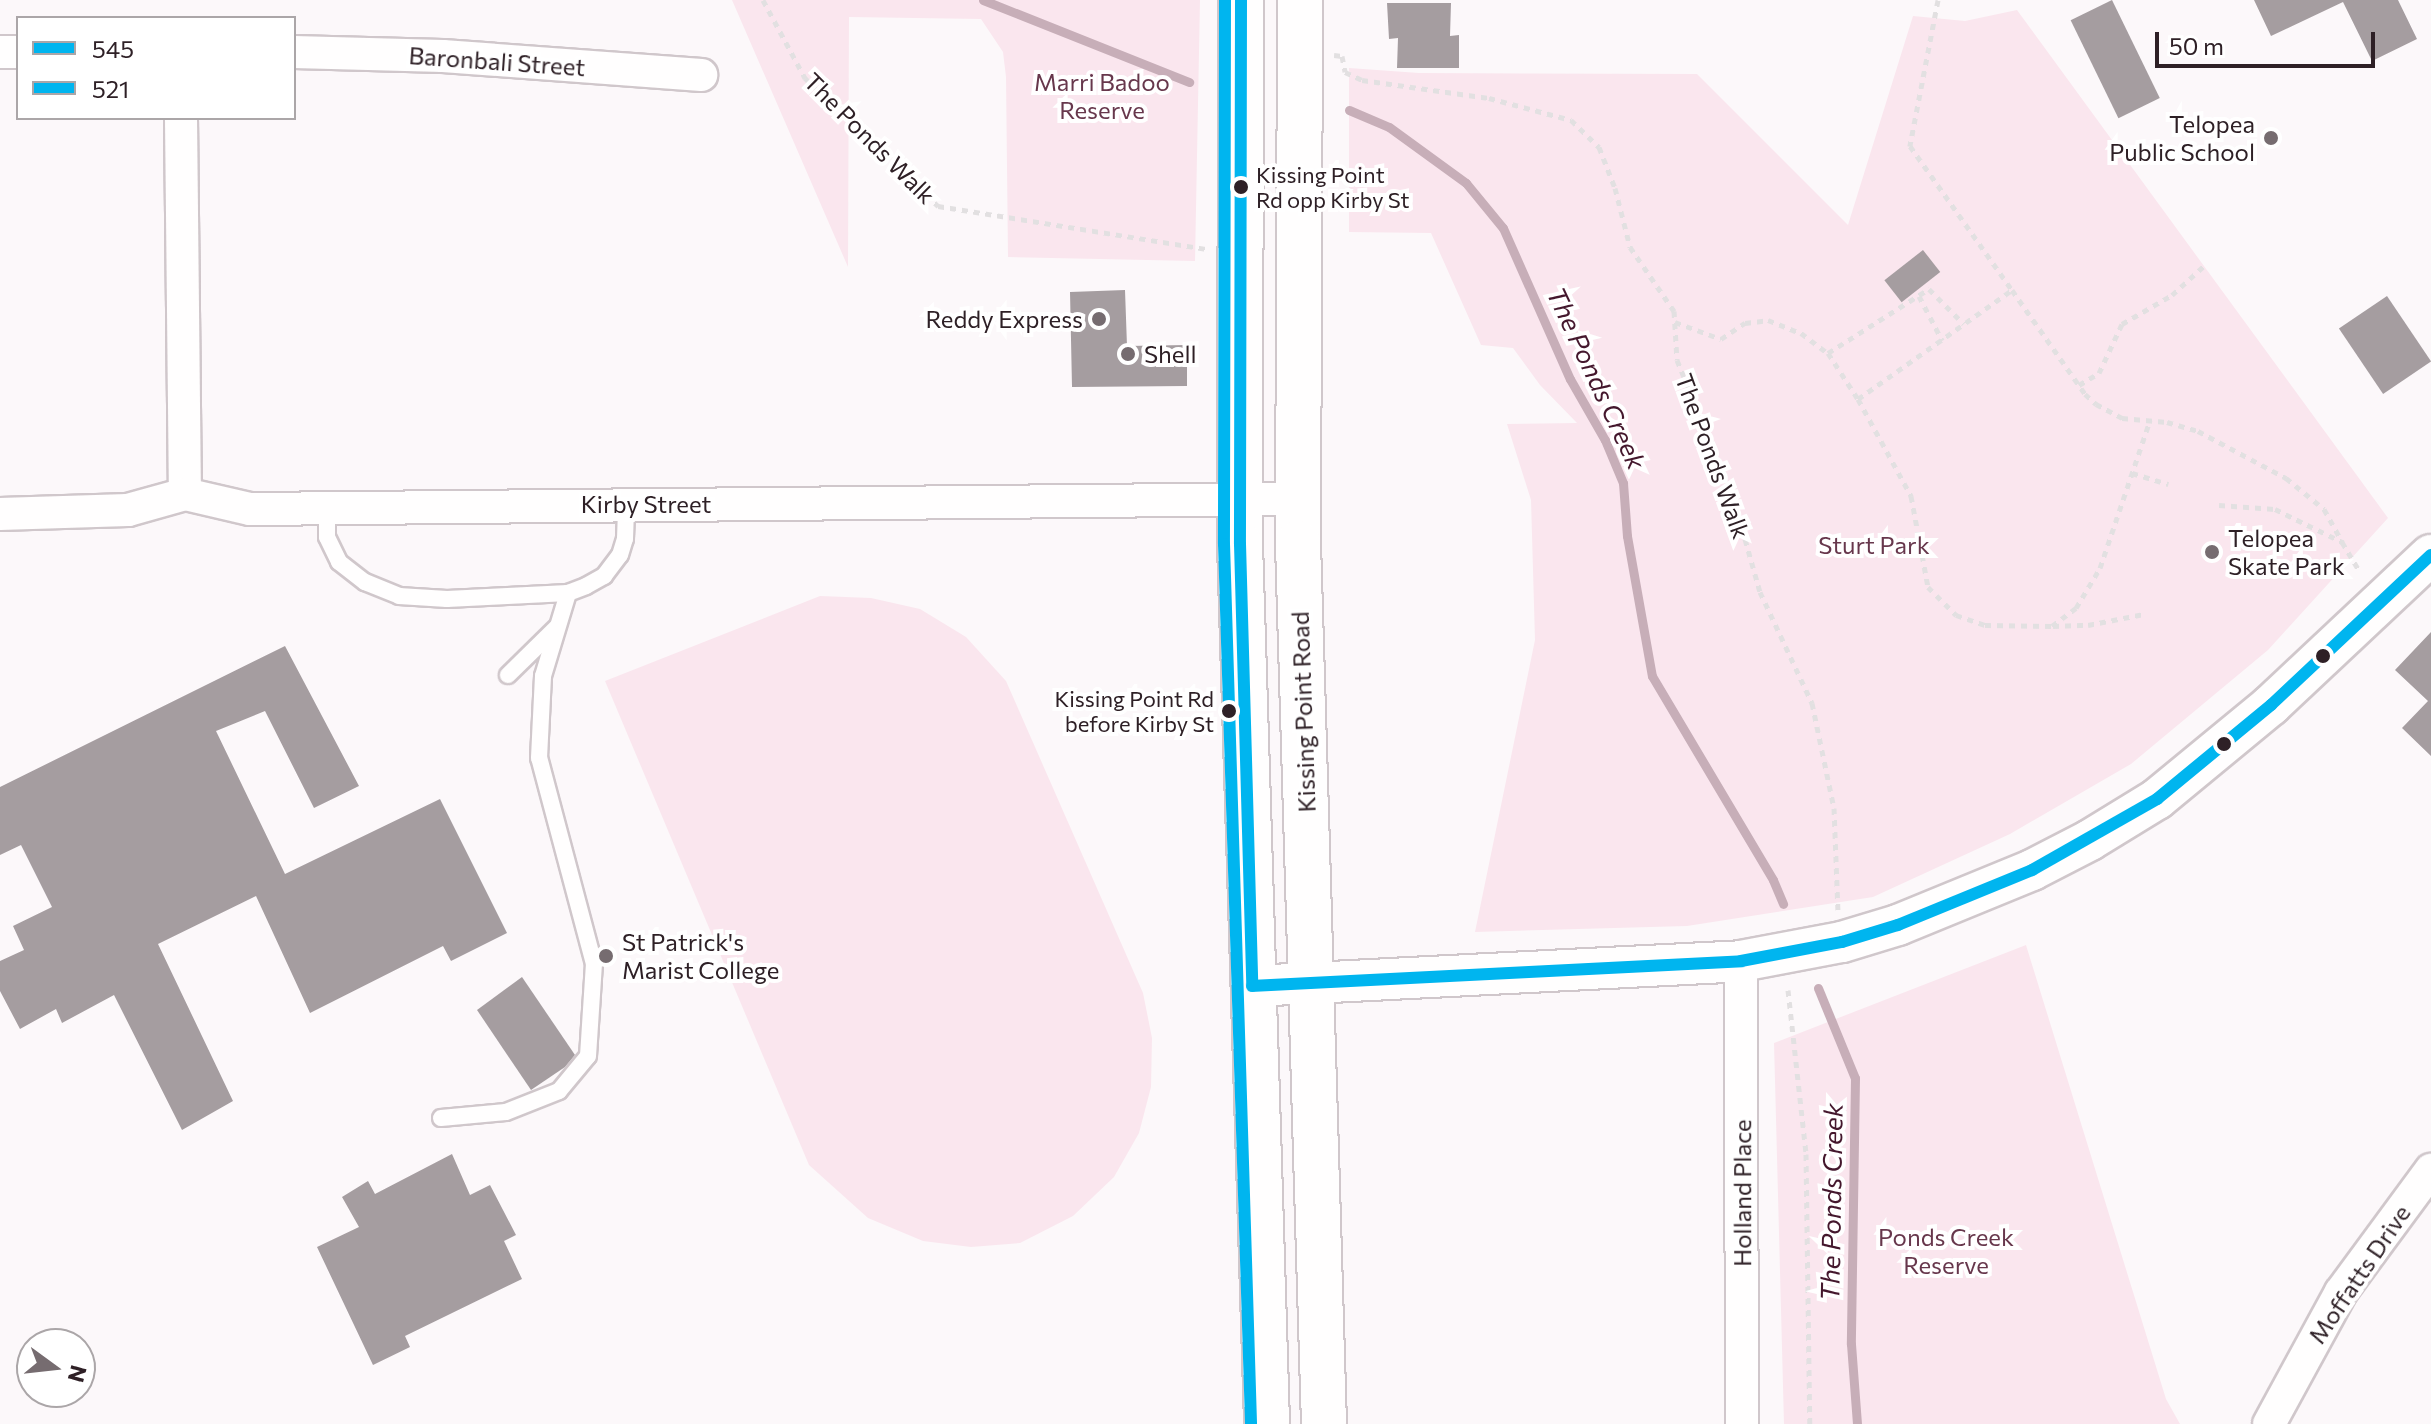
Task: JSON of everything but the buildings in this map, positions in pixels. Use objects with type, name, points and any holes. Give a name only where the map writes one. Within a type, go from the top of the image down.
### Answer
[{"type":"main road","points":[[1241,0],[1240,501],[1267,1424]]},
{"type":"main road","name":"Kissing Point Road","points":[[1300,0],[1297,499],[1324,1424]]},
{"type":"street","name":"Baronbali Street","points":[[296,52],[428,55],[701,75]]},
{"type":"street","points":[[0,514],[128,510],[185,494],[181,120]]},
{"type":"street","name":"Kirby Street","points":[[185,494],[232,508],[1297,499]]},
{"type":"street","points":[[1252,986],[1741,961],[1842,942],[1898,925],[1989,888],[2090,840],[2157,799],[2217,752],[2431,555]]},
{"type":"street","name":"Holland Place","points":[[1741,961],[1742,1424]]},
{"type":"street","name":"Moffatts Drive","points":[[2269,1424],[2341,1292],[2431,1170]]},
{"type":"lane","points":[[327,506],[327,537],[339,562],[365,582],[399,596],[447,599],[568,593],[604,576],[620,555],[625,539],[626,504]]},
{"type":"lane","points":[[441,1118],[506,1112],[559,1091],[588,1056],[594,964],[539,758],[543,676],[568,593]]},
{"type":"lane","points":[[508,675],[557,627]]},
{"type":"path","name":"The Ponds Walk","points":[[763,0],[805,78],[938,206],[1207,249]]},
{"type":"path","points":[[1938,0],[1910,146],[2079,385],[2108,411],[2122,418],[2150,420],[2198,431],[2294,482],[2324,509],[2360,572]]},
{"type":"path","name":"The Ponds Walk","points":[[1342,56],[1345,72],[1362,80],[1489,98],[1571,120],[1599,147],[1615,188],[1630,247],[1674,311],[1677,360],[1732,493],[1760,592],[1812,703],[1834,808],[1838,911]]},
{"type":"path","points":[[2079,385],[2099,373],[2122,324],[2172,295],[2205,265]]},
{"type":"path","points":[[1828,353],[1929,289],[1964,324]]},
{"type":"path","points":[[1858,399],[2012,290]]},
{"type":"path","points":[[1919,296],[1942,340]]},
{"type":"path","points":[[1675,322],[1721,339],[1745,323],[1768,320],[1791,328],[1828,353],[1858,399],[1911,496],[1922,568],[1928,587],[1941,603],[1970,622],[2019,628],[2088,625],[2144,614]]},
{"type":"path","points":[[2052,626],[2076,608],[2094,580],[2150,420]]},
{"type":"path","points":[[2132,473],[2168,484]]},
{"type":"path","points":[[2219,505],[2268,507],[2342,542]]},
{"type":"path","points":[[1788,990],[1806,1154],[1810,1424]]},
{"type":"green space","name":"Marri Badoo Reserve","points":[[732,0],[1200,0],[1195,261],[1008,257],[1003,52],[981,19],[849,17],[848,267]]},
{"type":"green space","name":"Sturt Park","points":[[2017,10],[2388,518],[2268,650],[2131,764],[2010,834],[1873,897],[1687,926],[1475,932],[1535,640],[1531,500],[1507,424],[1577,423],[1540,385],[1513,348],[1481,345],[1431,233],[1349,232],[1349,68],[1419,73],[1697,74],[1848,225],[1913,16],[1965,21]]},
{"type":"green space","points":[[820,596],[871,598],[920,609],[966,637],[1006,681],[1143,993],[1152,1038],[1151,1087],[1139,1133],[1114,1177],[1073,1216],[1020,1243],[971,1247],[923,1241],[868,1218],[809,1165],[605,681]]},
{"type":"green space","name":"Ponds Creek Reserve","points":[[2026,945],[2166,1399],[2180,1424],[1784,1424],[1774,1043]]},
{"type":"waterway","name":"The Ponds Creek","points":[[983,0],[1189,82]]},
{"type":"waterway","name":"The Ponds Creek","points":[[1349,110],[1389,127],[1466,183],[1503,228],[1570,379],[1605,440],[1623,483],[1627,536],[1652,676],[1773,880],[1783,904]]},
{"type":"waterway","name":"The Ponds Creek","points":[[1818,988],[1855,1078],[1851,1344],[1857,1424]]},
{"type":"transit line","name":"521","points":[[1225,0],[1224,544],[1251,1424]]},
{"type":"transit line","name":"545","points":[[1241,0],[1240,544],[1252,986],[1741,961],[1842,942],[1898,925],[2032,870],[2157,799],[2271,705],[2431,555]]},
{"type":"place","name":"Telopea Public School","points":[[2271,138]]},
{"type":"place","name":"Kissing Point Rd opp Kirby St","points":[[1241,187]]},
{"type":"place","name":"Reddy Express","points":[[1099,319]]},
{"type":"place","name":"Shell","points":[[1128,354]]},
{"type":"place","name":"Telopea Skate Park","points":[[2212,552]]},
{"type":"place","name":"Kissing Point Rd before Kirby St","points":[[1229,711]]},
{"type":"place","name":"St Patrick's Marist College","points":[[606,956]]}]
